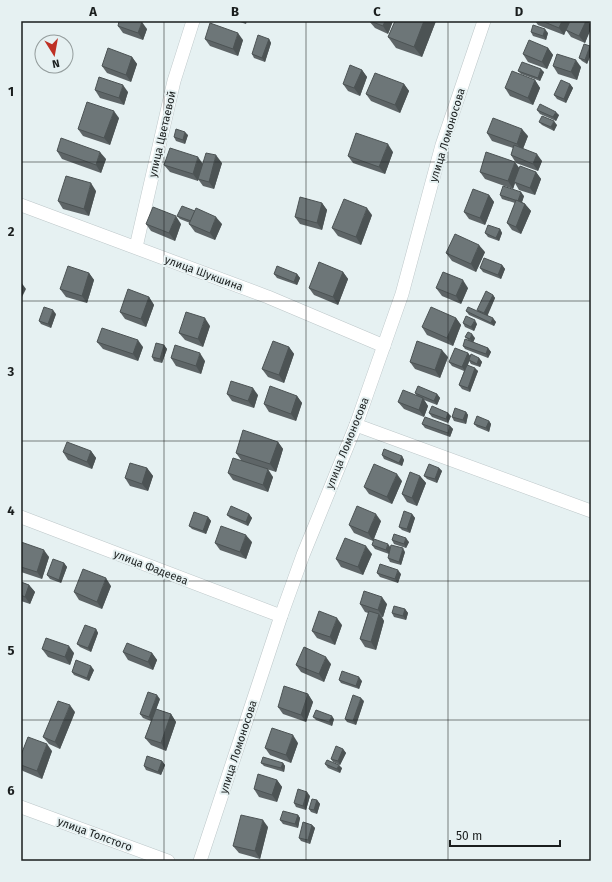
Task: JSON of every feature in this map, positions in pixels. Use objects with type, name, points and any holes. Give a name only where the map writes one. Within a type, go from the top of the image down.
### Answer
[{"type":"street","name":"улица Цветаевой","points":[[136,248],[174,81],[193,21]]},
{"type":"street","name":"улица Ломоносова","points":[[200,861],[302,555],[356,425],[402,294],[442,145],[484,21]]},
{"type":"street","name":"улица Шукшина","points":[[21,205],[268,297],[384,346]]},
{"type":"street","points":[[356,425],[591,511]]},
{"type":"street","name":"улица Фадеева","points":[[21,517],[281,616]]},
{"type":"street","name":"улица Толстого","points":[[21,807],[168,861]]},
{"type":"building","points":[[119,21],[142,22],[138,33],[118,26]]},
{"type":"building","points":[[370,21],[385,21],[383,26]]},
{"type":"building","points":[[395,21],[424,21],[414,47],[388,37]]},
{"type":"building","points":[[542,21],[562,21],[559,28]]},
{"type":"building","points":[[570,21],[586,21],[579,36],[566,30]]},
{"type":"building","points":[[210,23],[238,33],[233,49],[205,39]]},
{"type":"building","points":[[533,25],[545,29],[543,36],[531,32]]},
{"type":"building","points":[[258,35],[269,39],[262,58],[252,54]]},
{"type":"building","points":[[529,40],[548,48],[542,62],[523,54]]},
{"type":"building","points":[[584,44],[590,46],[585,60],[579,58]]},
{"type":"building","points":[[108,48],[132,57],[126,75],[102,66]]},
{"type":"building","points":[[557,54],[576,60],[571,72],[553,66]]},
{"type":"building","points":[[522,62],[541,69],[538,78],[518,71]]},
{"type":"building","points":[[350,65],[362,70],[354,88],[343,84]]},
{"type":"building","points":[[512,71],[535,80],[528,98],[505,88]]},
{"type":"building","points":[[375,73],[404,84],[395,105],[366,94]]},
{"type":"building","points":[[99,77],[123,85],[119,98],[95,90]]},
{"type":"building","points":[[561,80],[570,84],[564,99],[554,95]]},
{"type":"building","points":[[87,102],[114,111],[104,138],[78,129]]},
{"type":"building","points":[[540,104],[556,112],[553,117],[537,110]]},
{"type":"building","points":[[542,116],[554,121],[551,127],[539,122]]},
{"type":"building","points":[[493,118],[522,129],[517,144],[487,133]]},
{"type":"building","points":[[176,129],[185,132],[183,140],[174,137]]},
{"type":"building","points":[[356,133],[388,144],[379,167],[348,156]]},
{"type":"building","points":[[61,138],[100,152],[96,165],[57,151]]},
{"type":"building","points":[[514,145],[537,154],[533,164],[511,155]]},
{"type":"building","points":[[170,148],[198,157],[193,174],[164,165]]},
{"type":"building","points":[[486,152],[515,162],[508,181],[480,172]]},
{"type":"building","points":[[206,153],[216,155],[209,182],[198,179]]},
{"type":"building","points":[[520,166],[536,172],[530,188],[514,182]]},
{"type":"building","points":[[66,176],[91,183],[84,209],[58,201]]},
{"type":"building","points":[[503,186],[521,192],[518,201],[500,195]]},
{"type":"building","points":[[473,189],[489,195],[480,218],[464,212]]},
{"type":"building","points":[[300,197],[322,203],[317,223],[295,217]]},
{"type":"building","points":[[344,199],[367,208],[356,237],[332,228]]},
{"type":"building","points":[[516,200],[525,204],[516,227],[507,223]]},
{"type":"building","points":[[182,206],[195,211],[191,221],[177,216]]},
{"type":"building","points":[[153,207],[176,216],[169,233],[146,224]]},
{"type":"building","points":[[196,208],[216,217],[210,233],[189,224]]},
{"type":"building","points":[[488,225],[500,229],[496,238],[485,233]]},
{"type":"building","points":[[455,234],[479,245],[471,264],[446,253]]},
{"type":"building","points":[[484,258],[502,265],[498,275],[480,268]]},
{"type":"building","points":[[319,262],[343,272],[333,297],[309,288]]},
{"type":"building","points":[[68,266],[89,273],[82,296],[60,289]]},
{"type":"building","points":[[277,266],[297,274],[294,282],[274,274]]},
{"type":"building","points":[[443,272],[463,280],[456,296],[436,288]]},
{"type":"building","points":[[128,289],[149,297],[141,319],[120,312]]},
{"type":"building","points":[[486,291],[493,295],[484,313],[477,310]]},
{"type":"building","points":[[44,307],[53,310],[48,324],[39,321]]},
{"type":"building","points":[[431,307],[456,318],[447,338],[422,327]]},
{"type":"building","points":[[468,307],[493,318],[491,323],[466,311]]},
{"type":"building","points":[[186,312],[205,318],[198,339],[179,333]]},
{"type":"building","points":[[466,316],[475,320],[471,327],[463,323]]},
{"type":"building","points":[[102,328],[138,340],[133,354],[97,342]]},
{"type":"building","points":[[468,332],[472,334],[470,339],[465,337]]},
{"type":"building","points":[[465,339],[488,348],[486,354],[463,346]]},
{"type":"building","points":[[273,341],[289,347],[279,375],[262,369]]},
{"type":"building","points":[[417,341],[442,350],[435,370],[410,362]]},
{"type":"building","points":[[156,343],[164,345],[160,359],[152,357]]},
{"type":"building","points":[[175,345],[200,353],[196,366],[171,358]]},
{"type":"building","points":[[455,348],[468,353],[462,367],[449,362]]},
{"type":"building","points":[[471,354],[479,358],[477,364],[469,360]]},
{"type":"building","points":[[467,365],[475,368],[468,388],[459,385]]},
{"type":"building","points":[[231,381],[253,388],[248,401],[227,394]]},
{"type":"building","points":[[270,386],[297,396],[291,414],[264,404]]},
{"type":"building","points":[[418,386],[437,394],[434,401],[415,393]]},
{"type":"building","points":[[403,390],[423,398],[419,410],[398,402]]},
{"type":"building","points":[[432,406],[448,413],[446,419],[429,413]]},
{"type":"building","points":[[455,408],[466,412],[463,420],[452,417]]},
{"type":"building","points":[[477,416],[489,421],[486,428],[474,424]]},
{"type":"building","points":[[425,417],[450,426],[448,433],[422,424]]},
{"type":"building","points":[[243,430],[278,442],[270,464],[236,453]]},
{"type":"building","points":[[67,442],[91,451],[87,462],[63,452]]},
{"type":"building","points":[[384,449],[402,456],[399,463],[382,455]]},
{"type":"building","points":[[233,458],[268,469],[263,485],[228,473]]},
{"type":"building","points":[[130,463],[147,468],[142,484],[125,478]]},
{"type":"building","points":[[374,464],[397,474],[387,497],[364,487]]},
{"type":"building","points":[[429,464],[439,468],[435,479],[424,476]]},
{"type":"building","points":[[410,472],[420,476],[412,498],[402,494]]},
{"type":"building","points":[[231,506],[249,514],[246,522],[227,515]]},
{"type":"building","points":[[357,506],[376,514],[368,533],[349,525]]},
{"type":"building","points":[[404,511],[412,514],[407,529],[399,527]]},
{"type":"building","points":[[194,512],[208,517],[203,531],[189,526]]},
{"type":"building","points":[[221,526],[246,535],[240,552],[215,543]]},
{"type":"building","points":[[394,534],[406,538],[404,544],[392,540]]},
{"type":"building","points":[[345,538],[366,546],[358,567],[336,559]]},
{"type":"building","points":[[374,539],[388,544],[386,550],[372,545]]},
{"type":"building","points":[[21,542],[44,550],[37,572],[21,567]]},
{"type":"building","points":[[391,545],[403,548],[399,562],[388,558]]},
{"type":"building","points":[[53,559],[64,563],[59,580],[47,575]]},
{"type":"building","points":[[380,564],[398,570],[395,579],[377,573]]},
{"type":"building","points":[[83,569],[106,578],[97,602],[74,592]]},
{"type":"building","points":[[21,582],[29,585],[25,597],[21,595]]},
{"type":"building","points":[[364,591],[382,597],[378,610],[360,604]]},
{"type":"building","points":[[394,606],[405,609],[403,616],[392,613]]},
{"type":"building","points":[[319,611],[337,618],[330,637],[312,631]]},
{"type":"building","points":[[369,611],[379,614],[371,642],[360,639]]},
{"type":"building","points":[[85,625],[96,629],[88,648],[77,644]]},
{"type":"building","points":[[46,638],[69,646],[65,657],[42,649]]},
{"type":"building","points":[[127,643],[152,653],[148,662],[123,652]]},
{"type":"building","points":[[304,647],[326,657],[319,674],[296,665]]},
{"type":"building","points":[[76,660],[91,666],[87,678],[72,672]]},
{"type":"building","points":[[342,671],[359,677],[356,686],[339,680]]},
{"type":"building","points":[[284,686],[308,694],[301,715],[278,707]]},
{"type":"building","points":[[148,692],[157,695],[149,717],[140,714]]},
{"type":"building","points":[[353,695],[361,698],[353,721],[345,719]]},
{"type":"building","points":[[58,701],[70,705],[55,742],[43,737]]},
{"type":"building","points":[[156,709],[171,714],[161,743],[145,738]]},
{"type":"building","points":[[316,710],[332,716],[329,722],[313,717]]},
{"type":"building","points":[[272,728],[293,735],[286,755],[265,748]]},
{"type":"building","points":[[28,737],[47,744],[37,771],[21,765],[21,755]]},
{"type":"building","points":[[336,746],[343,749],[338,761],[331,759]]},
{"type":"building","points":[[147,756],[162,761],[158,772],[144,766]]},
{"type":"building","points":[[263,757],[283,763],[281,768],[261,763]]},
{"type":"building","points":[[327,760],[339,765],[337,769],[325,764]]},
{"type":"building","points":[[258,774],[277,780],[272,795],[254,789]]},
{"type":"building","points":[[298,789],[307,792],[303,806],[294,803]]},
{"type":"building","points":[[312,799],[317,800],[314,810],[309,809]]},
{"type":"building","points":[[283,811],[298,815],[295,824],[280,820]]},
{"type":"building","points":[[241,815],[263,820],[255,851],[233,846]]},
{"type":"building","points":[[303,822],[312,825],[308,840],[299,838]]}]
